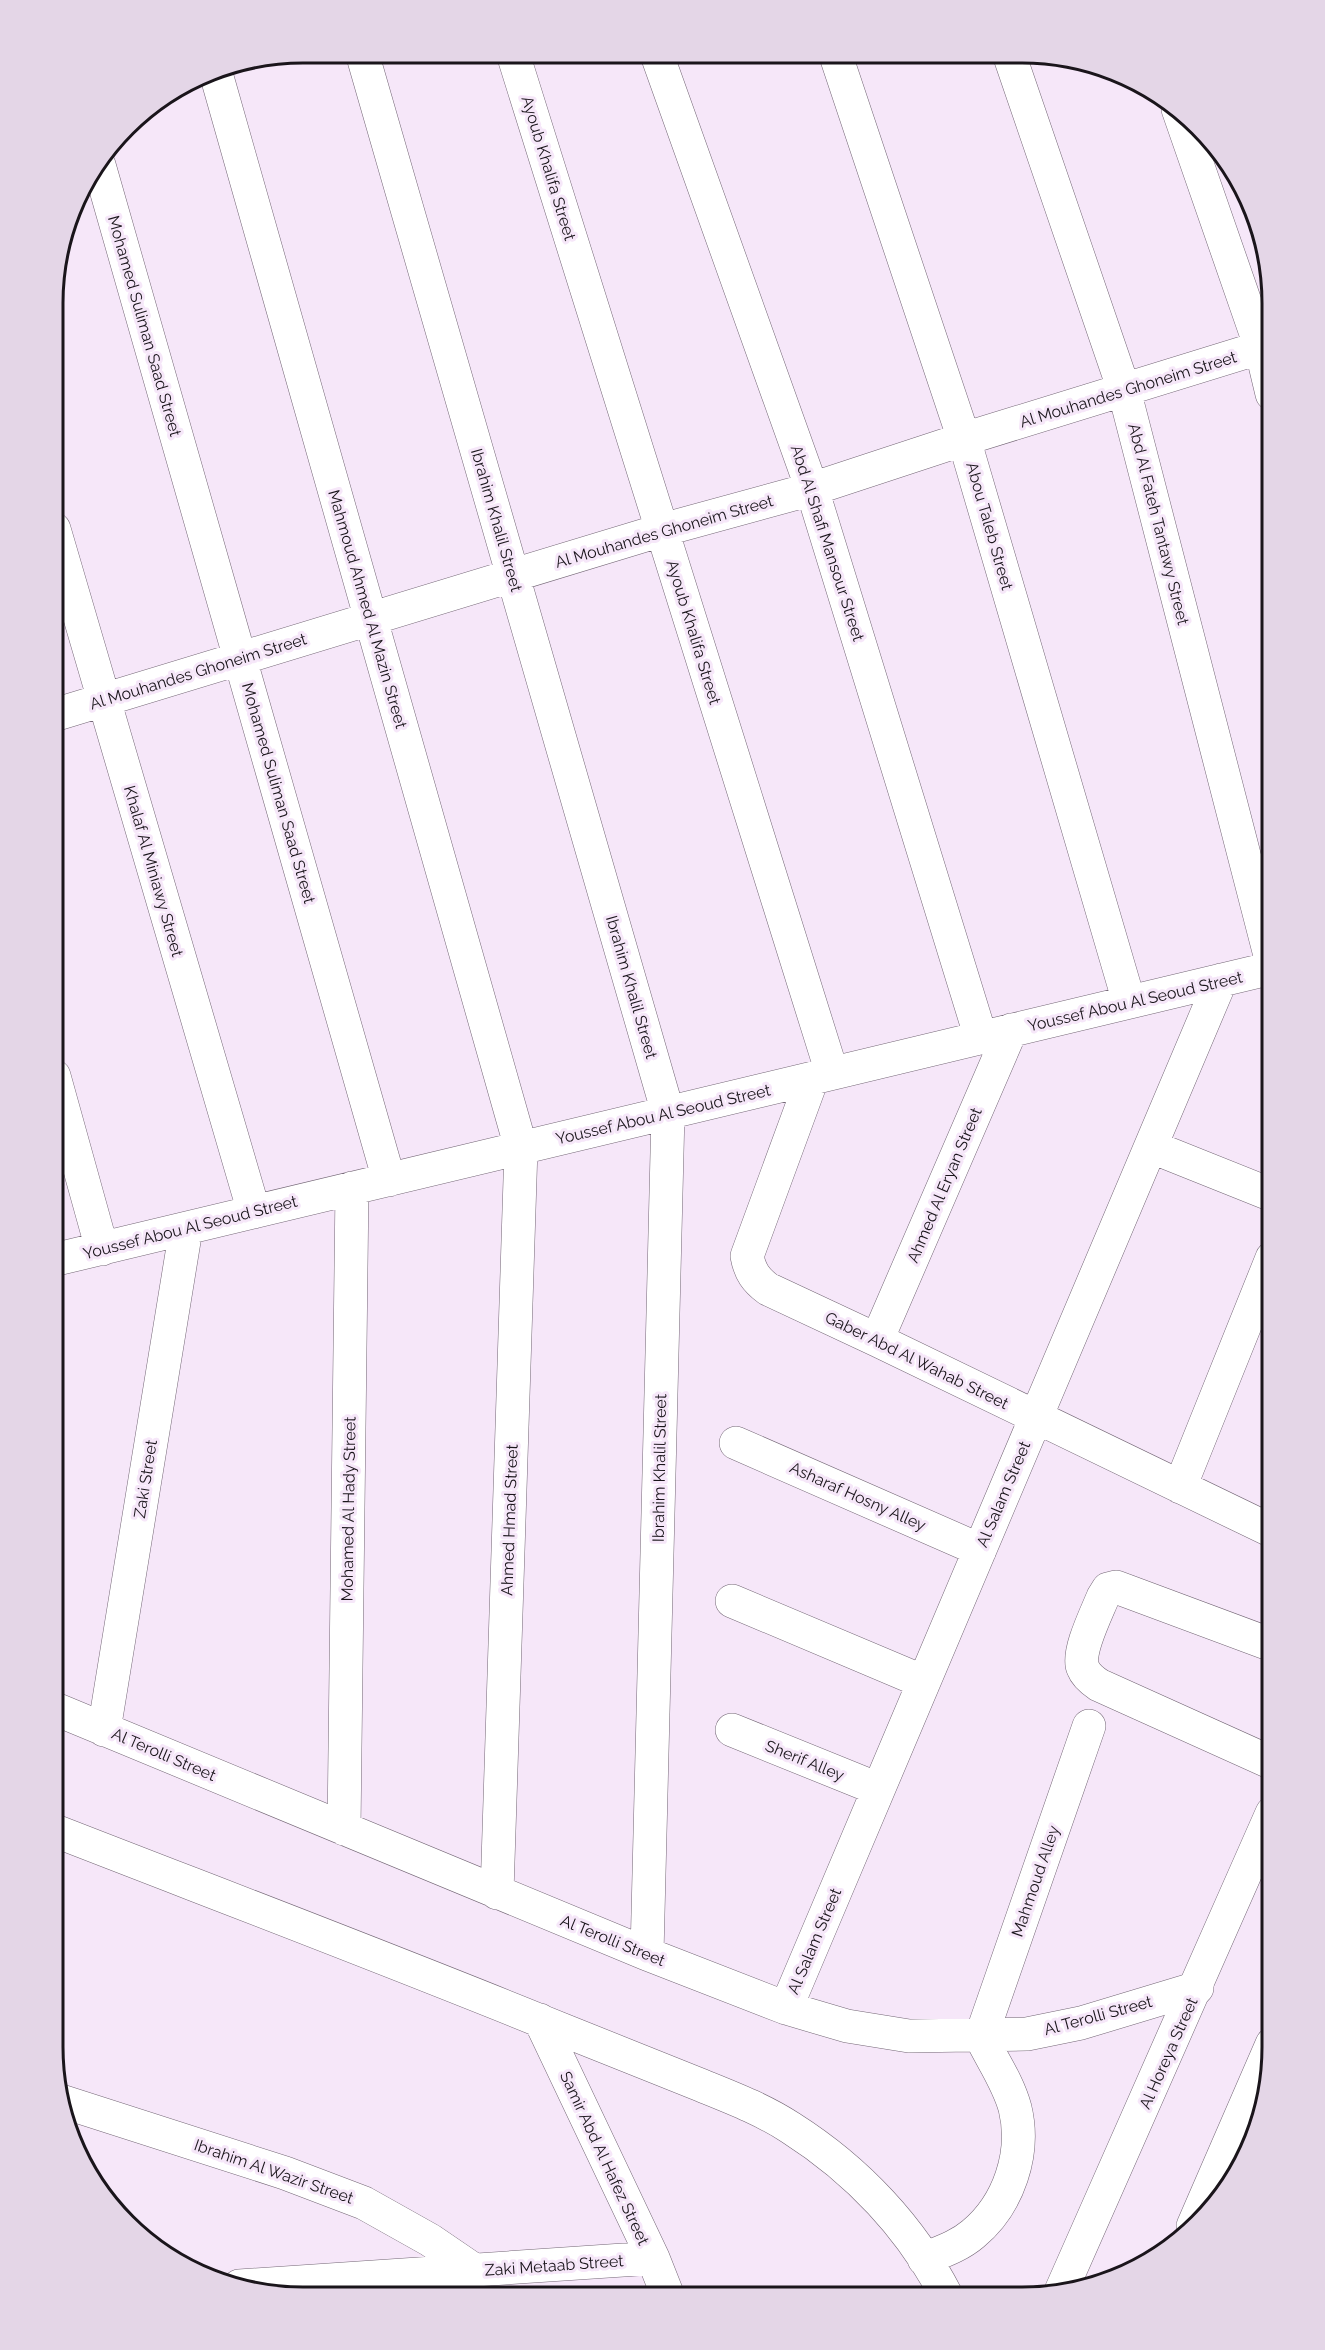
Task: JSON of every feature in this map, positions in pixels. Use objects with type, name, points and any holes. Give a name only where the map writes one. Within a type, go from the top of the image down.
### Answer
[{"type":"street","name":"Ibrahim Khalil Street","points":[[365,63],[668,1113],[647,1954]]},
{"type":"street","name":"Ayoub Khalifa Street","points":[[516,63],[662,530],[822,1076]]},
{"type":"street","name":"Abd Al Shafi Mansour Street","points":[[660,63],[812,489],[996,1034]]},
{"type":"street","name":"Abou Taleb Street","points":[[838,63],[964,439],[1129,1002]]},
{"type":"street","name":"Abd Al Fateh Tantawy Street","points":[[1012,63],[1124,390],[1262,924]]},
{"type":"street","name":"Mahmoud Ahmed Al Mazin Street","points":[[218,79],[521,1148]]},
{"type":"street","points":[[1186,128],[1262,333]]},
{"type":"street","name":"Mohamed Suliman Saad Street","points":[[101,173],[389,1180]]},
{"type":"street","name":"Al Mouhandes Ghoneim Street","points":[[63,712],[662,530],[812,489],[964,439],[1262,348]]},
{"type":"street","name":"Khalaf Al Miniawy Street","points":[[63,560],[254,1212]]},
{"type":"street","name":"Youssef Abou Al Seoud Street","points":[[63,1258],[1262,970]]},
{"type":"street","name":"Al Salam Street","points":[[786,2008],[1221,980]]},
{"type":"street","name":"Ahmed Al Eryan Street","points":[[877,1340],[996,1034]]},
{"type":"street","name":"Gaber Abd Al Wahab Street","points":[[822,1076],[747,1256],[750,1270],[757,1281],[768,1289],[1262,1527]]},
{"type":"street","points":[[63,1108],[102,1249]]},
{"type":"street","points":[[1152,1147],[1262,1190]]},
{"type":"street","name":"Ahmed Hmad Street","points":[[497,1893],[521,1148]]},
{"type":"street","name":"Mohamed Al Hady Street","points":[[344,1829],[352,1188]]},
{"type":"street","name":"Zaki Street","points":[[104,1730],[186,1229]]},
{"type":"street","points":[[1180,1487],[1262,1283]]},
{"type":"street","name":"Asharaf Hosny Alley","points":[[736,1443],[980,1550]]},
{"type":"street","points":[[1262,1641],[1116,1587],[1108,1589],[1103,1597],[1081,1657],[1083,1668],[1090,1678],[1100,1685],[1262,1758]]},
{"type":"street","points":[[732,1601],[924,1682]]},
{"type":"street","name":"Al Terolli Street","points":[[63,1712],[647,1954],[786,2008],[847,2026],[909,2036],[981,2037],[1027,2034],[1081,2023],[1197,1988]]},
{"type":"street","name":"Mahmoud Alley","points":[[981,2037],[1089,1726]]},
{"type":"street","name":"Sherif Alley","points":[[732,1730],[878,1789]]},
{"type":"street","points":[[63,1834],[540,2020],[754,2107],[790,2127],[823,2150],[869,2190],[911,2239],[941,2287]]},
{"type":"street","name":"Al Horeya Street","points":[[1065,2283],[1197,1988],[1262,1836]]},
{"type":"street","name":"Samir Abd Al Hafez Street","points":[[540,2020],[653,2258],[664,2287]]},
{"type":"street","points":[[924,2259],[950,2249],[980,2227],[993,2214],[1007,2190],[1016,2163],[1018,2136],[1015,2109],[1006,2083],[981,2037]]},
{"type":"street","points":[[1222,2180],[1250,2116],[1258,2091]]},
{"type":"street","name":"Ibrahim Al Wazir Street","points":[[70,2103],[285,2173],[364,2203],[430,2240],[474,2270]]},
{"type":"street","name":"Zaki Metaab Street","points":[[267,2284],[653,2258]]}]
